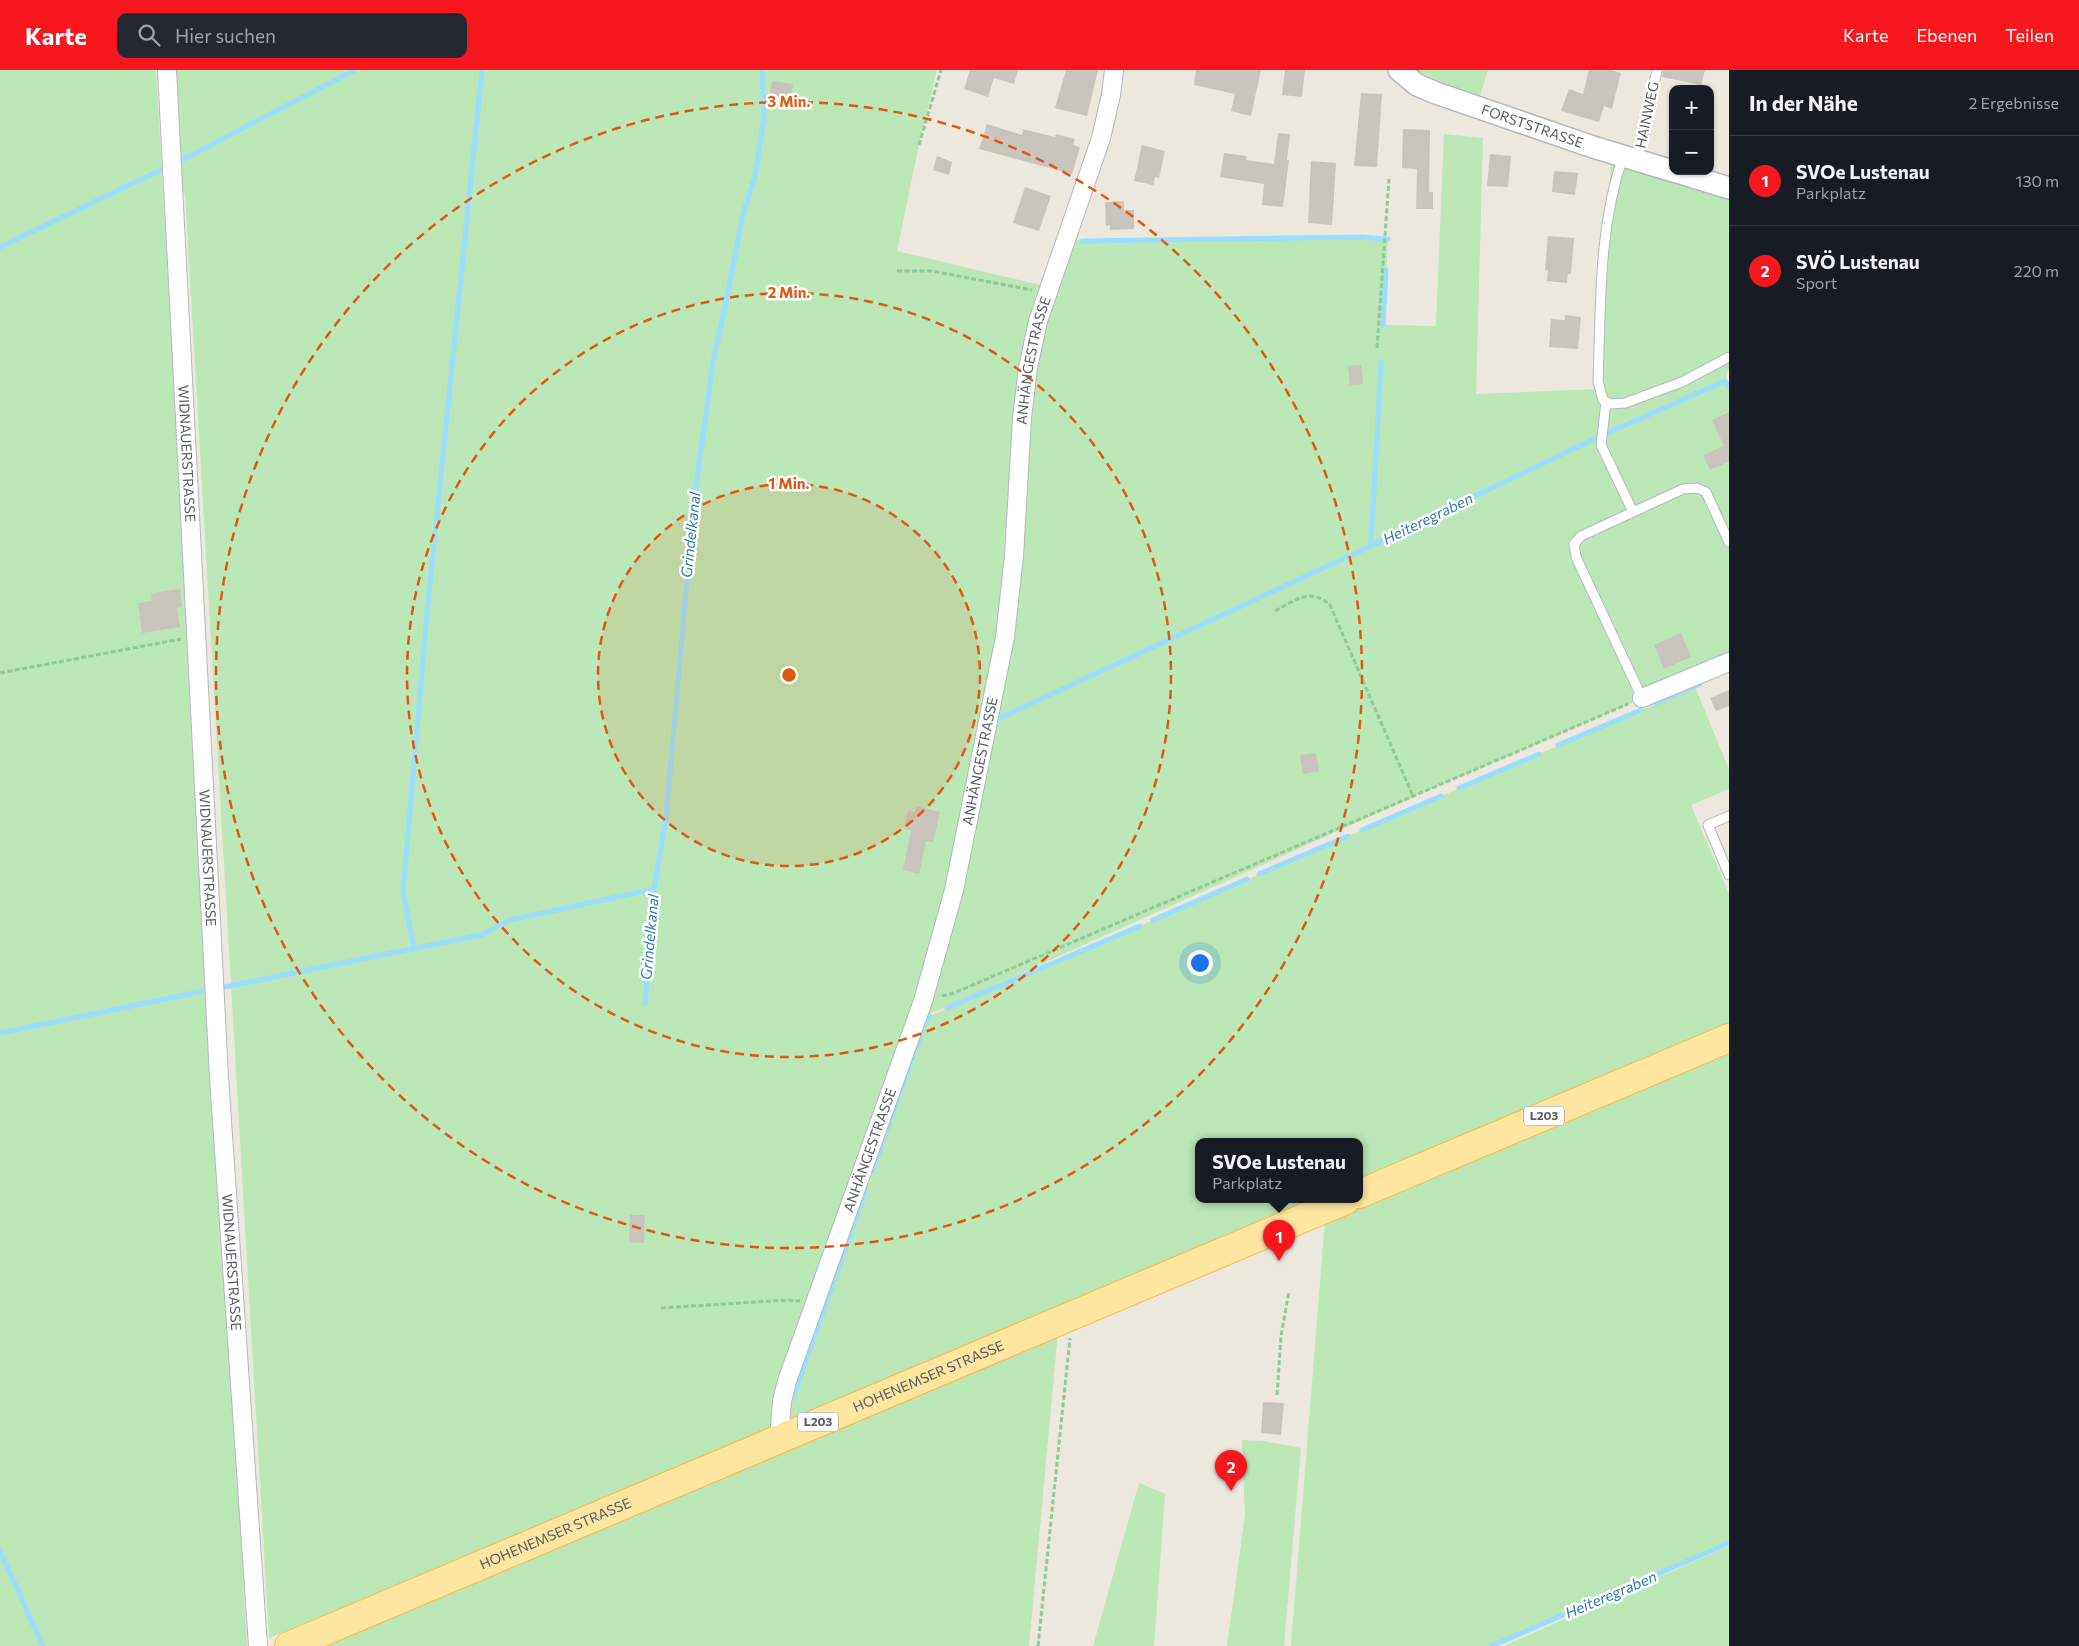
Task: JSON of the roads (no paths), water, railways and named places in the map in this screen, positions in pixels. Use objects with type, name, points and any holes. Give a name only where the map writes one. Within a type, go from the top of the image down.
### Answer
[{"type":"main road","name":"L203","points":[[1363,1192],[1729,1038]]},
{"type":"main road","name":"HOHENEMSER STRASSE","points":[[289,1646],[1339,1203]]},
{"type":"street","name":"WIDNAUERSTRASSE","points":[[167,70],[219,1077],[258,1646]]},
{"type":"street","name":"ANHÄNGESTRASSE","points":[[779,1439],[782,1401],[787,1381],[923,1001],[954,890],[1005,637],[1014,556],[1024,401],[1028,368],[1038,321],[1101,138],[1111,95],[1114,70]]},
{"type":"street","name":"FORSTSTRASSE","points":[[1399,70],[1417,85],[1436,93],[1630,159],[1669,170]]},
{"type":"street","name":"FORSTSTRASSE","points":[[1687,175],[1729,188]]},
{"type":"street","points":[[1642,698],[1729,662]]},
{"type":"lane","name":"HAINWEG","points":[[1606,402],[1602,400],[1598,381],[1604,238],[1613,185],[1630,159],[1657,70]]},
{"type":"lane","points":[[1633,512],[1601,446],[1606,402],[1610,404],[1625,403],[1682,382],[1729,357]]},
{"type":"lane","points":[[1642,698],[1576,557],[1574,544],[1581,536],[1683,489],[1697,488],[1706,492],[1729,542]]},
{"type":"lane","points":[[1729,816],[1708,825],[1729,875]]},
{"type":"waterway","points":[[178,162],[355,70]]},
{"type":"waterway","points":[[414,948],[403,893],[427,613],[482,70]]},
{"type":"waterway","name":"Grindelkanal","points":[[645,1004],[654,889],[666,818],[694,502],[713,362],[742,218],[755,177],[764,117],[762,70]]},
{"type":"waterway","points":[[0,247],[165,168]]},
{"type":"waterway","points":[[1082,241],[1360,237],[1388,239]]},
{"type":"waterway","points":[[1383,325],[1386,270]]},
{"type":"waterway","name":"Heiteregraben","points":[[1381,362],[1371,546],[1596,438]]},
{"type":"waterway","name":"Heiteregraben","points":[[1603,435],[1725,381],[1729,387]]},
{"type":"waterway","points":[[1000,718],[1371,546]]},
{"type":"waterway","points":[[1656,703],[1700,684]]},
{"type":"waterway","points":[[1558,745],[1641,710]]},
{"type":"waterway","points":[[1459,788],[1539,754]]},
{"type":"waterway","points":[[1362,830],[1441,796]]},
{"type":"waterway","points":[[1259,874],[1348,836]]},
{"type":"waterway","points":[[1153,920],[1247,879]]},
{"type":"waterway","points":[[225,987],[481,935],[510,920],[654,889]]},
{"type":"waterway","points":[[947,1008],[1140,926]]},
{"type":"waterway","points":[[0,1033],[209,990]]},
{"type":"waterway","points":[[872,1172],[926,1020],[930,1016]]},
{"type":"waterway","points":[[793,1397],[866,1190]]},
{"type":"waterway","name":"Heiteregraben","points":[[1492,1646],[1729,1543]]},
{"type":"waterway","points":[[0,1551],[43,1646]]},
{"type":"place","name":"SVOe Lustenau","points":[[1279,1261]]},
{"type":"place","name":"SVÖ Lustenau","points":[[1231,1491]]}]
